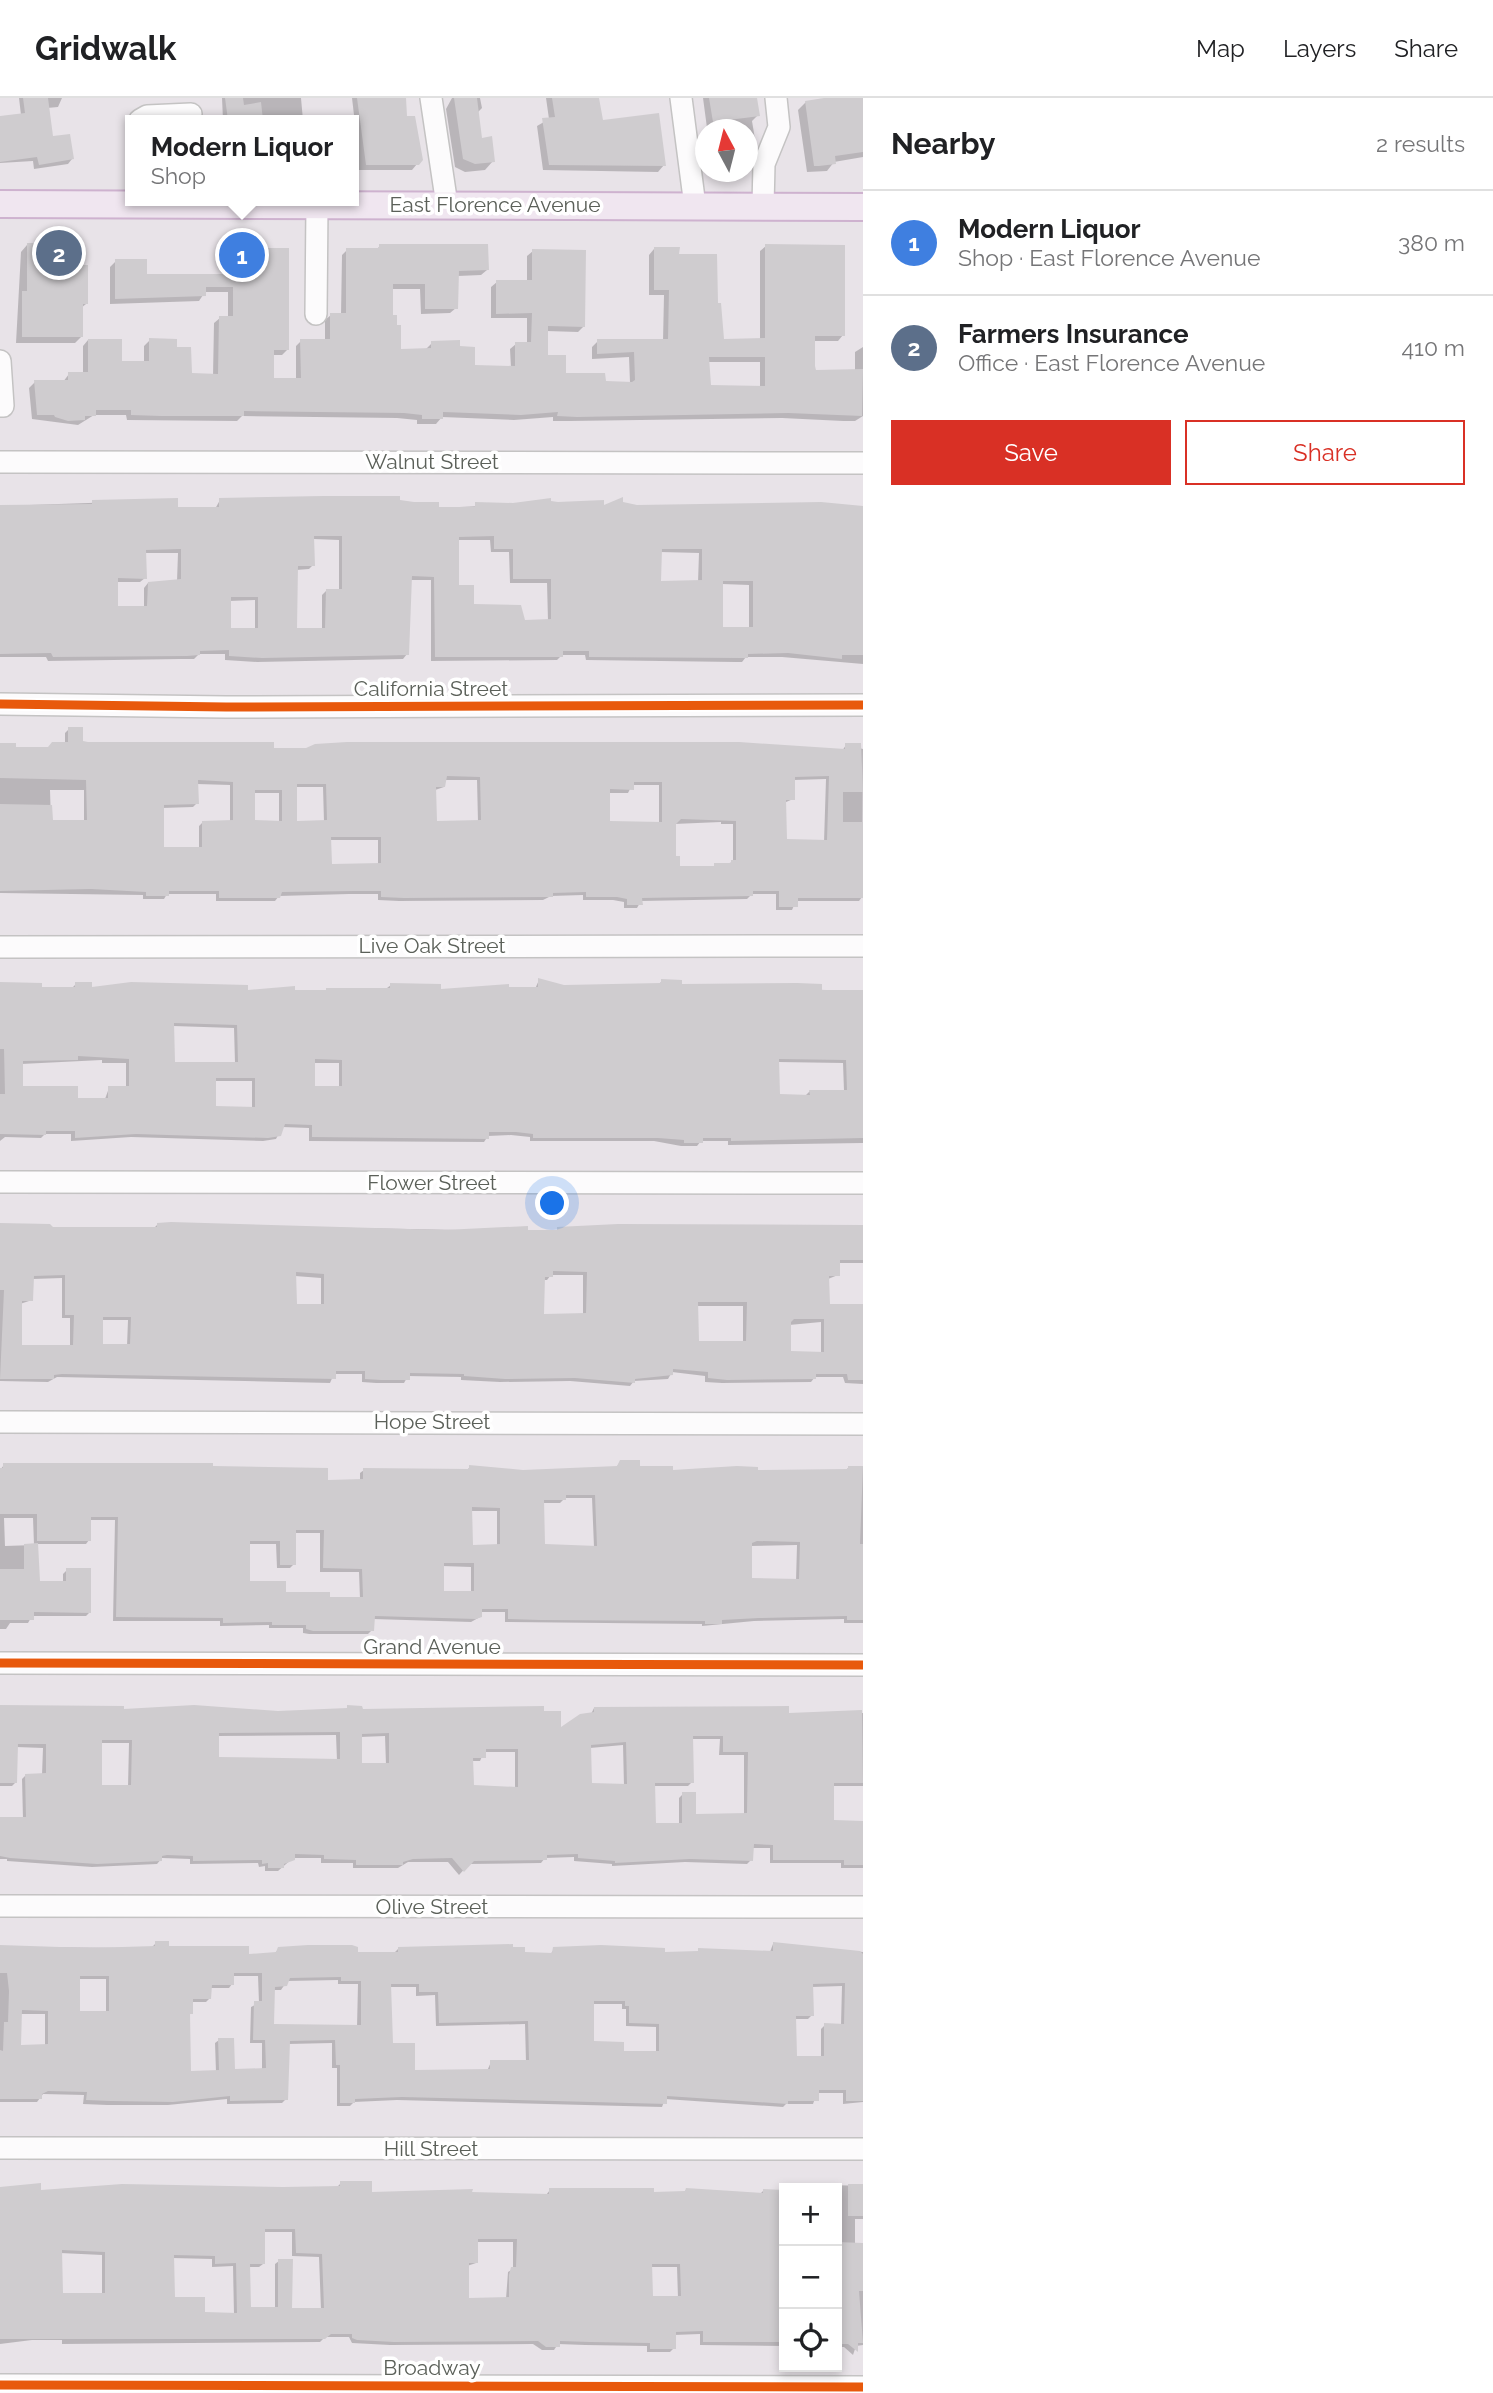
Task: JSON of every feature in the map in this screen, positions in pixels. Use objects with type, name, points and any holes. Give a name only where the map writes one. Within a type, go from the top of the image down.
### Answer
[{"type":"main road","name":"East Florence Avenue","points":[[0,204],[125,202]]},
{"type":"main road","name":"East Florence Avenue","points":[[359,205],[863,207]]},
{"type":"street","points":[[431,98],[447,205]]},
{"type":"street","points":[[681,98],[695,206]]},
{"type":"street","points":[[763,206],[764,164],[779,127],[776,98]]},
{"type":"street","points":[[156,115],[190,111]]},
{"type":"street","points":[[316,314],[317,206]]},
{"type":"street","points":[[863,207],[863,224]]},
{"type":"street","points":[[0,361],[3,406],[0,406]]},
{"type":"street","name":"Walnut Street","points":[[0,462],[863,463]]},
{"type":"street","name":"California Street","points":[[0,704],[226,707],[863,705]]},
{"type":"street","name":"Live Oak Street","points":[[0,947],[863,946]]},
{"type":"street","name":"Flower Street","points":[[0,1182],[863,1183]]},
{"type":"street","name":"Hope Street","points":[[0,1422],[863,1424]]},
{"type":"street","name":"Grand Avenue","points":[[0,1663],[863,1665]]},
{"type":"street","name":"Olive Street","points":[[0,1906],[863,1907]]},
{"type":"street","name":"Hill Street","points":[[0,2148],[863,2149]]},
{"type":"street","name":"Broadway","points":[[0,2385],[863,2387]]},
{"type":"building","points":[[23,98],[48,98],[53,136],[70,134],[74,159],[39,165],[37,157],[0,162],[0,116],[25,113]]},
{"type":"building","points":[[225,98],[243,98],[244,105],[261,102],[262,115],[227,115]]},
{"type":"building","points":[[357,98],[406,98],[407,116],[415,116],[423,160],[419,165],[366,165]]},
{"type":"building","points":[[454,98],[477,98],[482,138],[492,136],[495,162],[475,164],[463,159]]},
{"type":"building","points":[[552,98],[599,98],[603,120],[659,113],[666,166],[549,165],[542,118],[555,117]]},
{"type":"building","points":[[709,98],[757,98],[760,116],[712,119]]},
{"type":"building","points":[[863,98],[863,152],[835,156],[836,164],[814,166],[805,101]]},
{"type":"building","points":[[27,243],[67,243],[67,265],[88,265],[88,304],[83,304],[83,337],[22,337],[22,291],[27,291]]},
{"type":"building","points":[[227,244],[256,244],[256,248],[289,248],[289,350],[274,350],[274,378],[301,378],[300,339],[330,339],[330,313],[346,313],[346,248],[379,248],[379,244],[488,244],[489,270],[459,271],[458,309],[425,309],[425,284],[393,284],[393,315],[397,315],[397,325],[401,325],[401,349],[431,348],[431,341],[460,340],[460,346],[475,347],[475,365],[515,366],[515,342],[531,342],[532,313],[496,314],[496,280],[532,280],[532,249],[586,250],[585,327],[548,326],[548,355],[566,355],[566,373],[605,373],[606,381],[632,382],[635,380],[634,352],[597,354],[597,339],[668,339],[669,290],[654,290],[654,247],[680,247],[679,254],[717,254],[718,303],[721,303],[724,339],[765,338],[765,244],[845,245],[845,336],[815,336],[815,366],[816,370],[863,369],[862,416],[788,413],[577,417],[557,416],[558,412],[521,415],[443,412],[443,419],[422,419],[422,415],[404,413],[244,411],[244,416],[161,416],[131,415],[131,410],[96,410],[96,416],[68,421],[54,415],[37,415],[34,380],[68,380],[68,372],[88,372],[88,339],[122,339],[122,361],[149,361],[149,338],[177,339],[177,347],[191,347],[192,373],[218,374],[219,316],[233,316],[233,287],[206,287],[206,296],[115,299],[115,259],[147,259],[147,274],[228,274]],"holes":[[[709,357],[765,357],[765,386],[711,385]]]},
{"type":"building","points":[[400,496],[400,500],[439,502],[439,507],[475,507],[475,502],[513,503],[551,498],[551,501],[558,502],[604,500],[604,505],[623,497],[623,502],[637,505],[821,502],[863,506],[863,655],[842,655],[842,659],[788,653],[748,654],[748,658],[589,657],[589,651],[563,651],[563,657],[435,657],[434,577],[412,576],[409,655],[262,658],[229,656],[229,650],[200,651],[200,655],[187,656],[53,657],[51,653],[0,654],[0,505],[92,504],[92,500],[178,498],[178,507],[219,507],[219,498]],"holes":[[[314,536],[342,536],[342,589],[326,589],[325,628],[297,628],[298,566],[315,566]],[[494,536],[494,549],[513,549],[513,579],[551,579],[551,619],[525,620],[521,605],[474,604],[474,585],[459,585],[459,537]],[[181,549],[181,579],[148,582],[147,606],[118,606],[118,578],[147,579],[146,550]],[[662,549],[702,549],[702,580],[661,581]],[[723,581],[753,581],[753,627],[723,627]],[[231,597],[258,597],[258,628],[231,628]]]},
{"type":"building","points":[[68,727],[83,727],[83,741],[88,742],[274,742],[274,748],[306,748],[315,744],[347,742],[739,742],[845,749],[845,743],[861,743],[863,792],[843,792],[843,822],[863,822],[863,898],[798,898],[798,907],[779,907],[779,891],[753,891],[753,896],[642,898],[643,905],[627,905],[627,899],[586,897],[586,892],[553,893],[553,897],[404,898],[381,897],[381,891],[282,892],[280,898],[219,898],[219,891],[169,891],[169,896],[146,896],[146,892],[91,889],[0,891],[0,804],[52,805],[53,820],[87,820],[86,780],[0,778],[0,743],[16,743],[16,747],[48,747],[52,742],[68,742]],"holes":[[[447,776],[480,777],[481,820],[437,821],[436,787],[445,787]],[[829,776],[827,840],[787,839],[786,800],[795,800],[795,777]],[[198,780],[233,782],[233,820],[202,821],[202,847],[164,847],[164,805],[199,804]],[[634,782],[662,782],[662,822],[610,821],[610,789],[634,790]],[[297,784],[326,784],[327,820],[297,821]],[[255,790],[282,790],[282,821],[255,820]],[[681,819],[736,821],[736,860],[731,860],[731,863],[680,866],[680,856],[676,856],[676,824]],[[331,837],[381,837],[381,863],[332,864]]]},
{"type":"building","points":[[538,978],[564,985],[661,983],[661,979],[682,980],[682,984],[797,983],[822,984],[822,990],[863,990],[863,1138],[731,1141],[731,1138],[703,1138],[703,1143],[684,1143],[684,1140],[658,1138],[533,1138],[533,1134],[516,1132],[489,1132],[489,1139],[312,1137],[312,1125],[285,1124],[281,1136],[268,1138],[136,1134],[75,1138],[75,1131],[46,1131],[46,1135],[0,1134],[0,1094],[5,1094],[4,1049],[0,1049],[0,982],[42,983],[42,987],[75,987],[75,982],[92,982],[92,987],[131,982],[248,985],[248,990],[295,986],[295,990],[390,988],[390,983],[441,984],[441,989],[509,984],[509,987],[538,987]],"holes":[[[174,1023],[237,1025],[238,1062],[175,1062]],[[78,1056],[129,1059],[129,1086],[108,1086],[108,1098],[78,1098],[78,1086],[23,1086],[23,1061],[78,1060]],[[315,1059],[342,1060],[342,1086],[315,1086]],[[779,1059],[846,1060],[847,1090],[809,1090],[810,1095],[780,1094]],[[216,1078],[255,1078],[255,1107],[216,1106]]]},
{"type":"building","points":[[0,1223],[50,1224],[53,1227],[157,1227],[157,1223],[444,1230],[528,1226],[528,1230],[557,1230],[557,1227],[618,1224],[863,1225],[863,1260],[840,1260],[840,1276],[829,1276],[830,1304],[863,1304],[863,1380],[848,1380],[847,1374],[816,1374],[816,1379],[727,1380],[708,1378],[708,1372],[673,1369],[673,1375],[635,1379],[635,1383],[575,1378],[505,1379],[464,1374],[410,1373],[410,1380],[381,1380],[365,1379],[365,1371],[336,1371],[336,1379],[62,1374],[54,1375],[54,1379],[0,1379],[4,1290],[0,1290]],"holes":[[[553,1271],[587,1272],[586,1313],[544,1314],[545,1277],[553,1277]],[[296,1272],[324,1274],[324,1304],[297,1304]],[[65,1275],[65,1315],[74,1315],[73,1345],[22,1345],[22,1301],[33,1301],[34,1276]],[[698,1302],[747,1302],[746,1341],[699,1341]],[[103,1317],[131,1317],[130,1344],[103,1344]],[[794,1319],[824,1319],[824,1352],[791,1351],[791,1322]]]},
{"type":"building","points":[[620,1460],[640,1460],[640,1466],[673,1466],[673,1470],[737,1466],[758,1467],[758,1470],[848,1469],[848,1466],[863,1466],[860,1544],[863,1544],[863,1620],[847,1620],[847,1616],[759,1618],[705,1624],[705,1621],[540,1620],[508,1619],[508,1609],[482,1609],[482,1617],[476,1619],[375,1616],[374,1631],[313,1631],[306,1629],[306,1625],[272,1625],[272,1622],[223,1623],[223,1618],[116,1617],[118,1517],[91,1517],[91,1541],[37,1541],[37,1514],[0,1514],[0,1468],[3,1468],[3,1463],[213,1463],[213,1466],[328,1468],[328,1480],[363,1479],[363,1468],[469,1469],[469,1465],[523,1470],[617,1466]],"holes":[[[566,1495],[595,1495],[597,1546],[545,1544],[544,1500],[566,1500]],[[472,1507],[500,1508],[500,1544],[473,1545]],[[296,1530],[324,1530],[323,1568],[362,1569],[363,1597],[330,1597],[330,1592],[286,1592],[286,1581],[250,1581],[250,1541],[280,1541],[280,1565],[296,1565]],[[800,1542],[799,1579],[752,1578],[752,1543]],[[444,1563],[474,1563],[474,1591],[444,1591]]]},
{"type":"building","points":[[38,1543],[40,1581],[66,1581],[66,1568],[91,1568],[91,1613],[34,1612],[34,1620],[0,1620],[0,1569],[24,1569],[24,1544]]},
{"type":"building","points":[[0,1705],[124,1706],[124,1709],[194,1705],[278,1711],[347,1708],[347,1705],[362,1706],[363,1709],[544,1706],[544,1711],[561,1711],[561,1727],[580,1714],[594,1712],[594,1707],[789,1706],[789,1713],[862,1710],[863,1783],[834,1783],[834,1820],[863,1821],[863,1865],[844,1865],[844,1860],[773,1860],[773,1845],[754,1844],[753,1861],[690,1859],[615,1863],[578,1858],[578,1854],[547,1855],[547,1860],[474,1861],[464,1872],[452,1858],[413,1859],[403,1862],[403,1865],[356,1865],[356,1860],[324,1859],[324,1855],[295,1854],[295,1860],[284,1864],[284,1868],[268,1868],[268,1863],[262,1864],[262,1860],[193,1861],[193,1856],[167,1855],[162,1856],[162,1861],[97,1864],[10,1858],[0,1856],[0,1817],[26,1817],[25,1774],[46,1773],[46,1744],[18,1744],[17,1783],[0,1783]],"holes":[[[340,1732],[340,1759],[219,1757],[219,1733]],[[389,1733],[389,1763],[362,1763],[362,1734]],[[693,1736],[723,1736],[723,1752],[748,1752],[747,1813],[696,1814],[696,1792],[682,1792],[682,1823],[656,1823],[655,1783],[694,1783]],[[102,1740],[132,1740],[131,1785],[102,1785]],[[626,1742],[627,1784],[592,1783],[591,1745]],[[486,1749],[518,1749],[518,1787],[474,1785],[473,1758],[486,1758]]]},
{"type":"building","points":[[155,1941],[169,1941],[169,1946],[249,1946],[249,1954],[276,1952],[278,1947],[308,1945],[352,1945],[358,1947],[358,1952],[398,1952],[398,1947],[513,1944],[513,1947],[525,1947],[525,1952],[552,1953],[553,1947],[601,1945],[665,1948],[665,1952],[698,1951],[698,1948],[773,1951],[773,1942],[860,1951],[863,1954],[863,2101],[846,2101],[846,2090],[819,2090],[819,2101],[788,2101],[788,2104],[667,2096],[667,2104],[402,2097],[355,2099],[355,2103],[340,2103],[340,2065],[336,2065],[335,2040],[290,2041],[288,2100],[230,2101],[230,2096],[173,2102],[111,2101],[86,2100],[87,2092],[48,2091],[42,2094],[42,2099],[0,2099],[0,2050],[3,2051],[4,2022],[8,2022],[9,1991],[7,1973],[0,1973],[0,1945],[90,1948],[155,1946]],"holes":[[[234,1973],[262,1973],[262,2001],[254,2001],[253,2040],[265,2040],[266,2068],[235,2069],[234,2038],[218,2038],[219,2070],[191,2071],[190,2014],[193,2014],[193,1999],[211,1999],[212,1985],[234,1985]],[[80,1976],[109,1976],[109,2011],[80,2011]],[[341,1977],[341,1981],[361,1981],[361,2025],[274,2024],[275,1987],[287,1986],[290,1978]],[[845,1983],[844,2024],[824,2023],[824,2056],[797,2056],[796,2016],[814,2016],[813,1984]],[[391,1984],[419,1984],[419,1992],[438,1992],[439,2023],[528,2021],[529,2060],[490,2060],[490,2069],[415,2070],[415,2043],[393,2043]],[[594,2001],[625,2001],[625,2006],[629,2006],[629,2023],[659,2024],[659,2051],[624,2051],[624,2042],[594,2041]],[[22,2010],[48,2011],[48,2044],[21,2045]]]},
{"type":"building","points":[[340,2181],[372,2181],[372,2192],[473,2189],[472,2192],[549,2194],[549,2188],[654,2188],[654,2192],[685,2191],[686,2188],[763,2193],[763,2189],[779,2190],[779,2342],[703,2342],[703,2331],[676,2332],[676,2349],[650,2349],[650,2343],[560,2341],[560,2347],[546,2347],[538,2341],[394,2342],[357,2340],[352,2338],[352,2334],[331,2334],[325,2339],[0,2339],[0,2187],[41,2183],[41,2190],[122,2184],[340,2186]],"holes":[[[265,2229],[295,2229],[296,2253],[322,2254],[324,2308],[292,2308],[293,2259],[278,2259],[278,2307],[251,2307],[250,2264],[265,2264]],[[478,2239],[517,2239],[516,2267],[511,2267],[509,2275],[509,2297],[469,2298],[469,2263],[478,2263]],[[62,2250],[105,2252],[105,2293],[63,2293]],[[174,2255],[215,2256],[215,2264],[236,2263],[237,2313],[205,2312],[205,2297],[175,2297]],[[652,2264],[680,2264],[681,2296],[653,2296]]]},
{"type":"building","points":[[848,2184],[863,2184],[863,2216],[848,2216]]},
{"type":"building","points":[[842,2242],[863,2243],[863,2291],[859,2291],[863,2343],[858,2343],[858,2352],[848,2344],[842,2344]]},
{"type":"cycle path","points":[[0,704],[226,707],[863,705]]},
{"type":"cycle path","points":[[0,1663],[863,1665]]},
{"type":"cycle path","points":[[0,2385],[863,2387]]},
{"type":"place","name":"Farmers Insurance","points":[[59,253]]},
{"type":"place","name":"Modern Liquor","points":[[242,255]]}]
